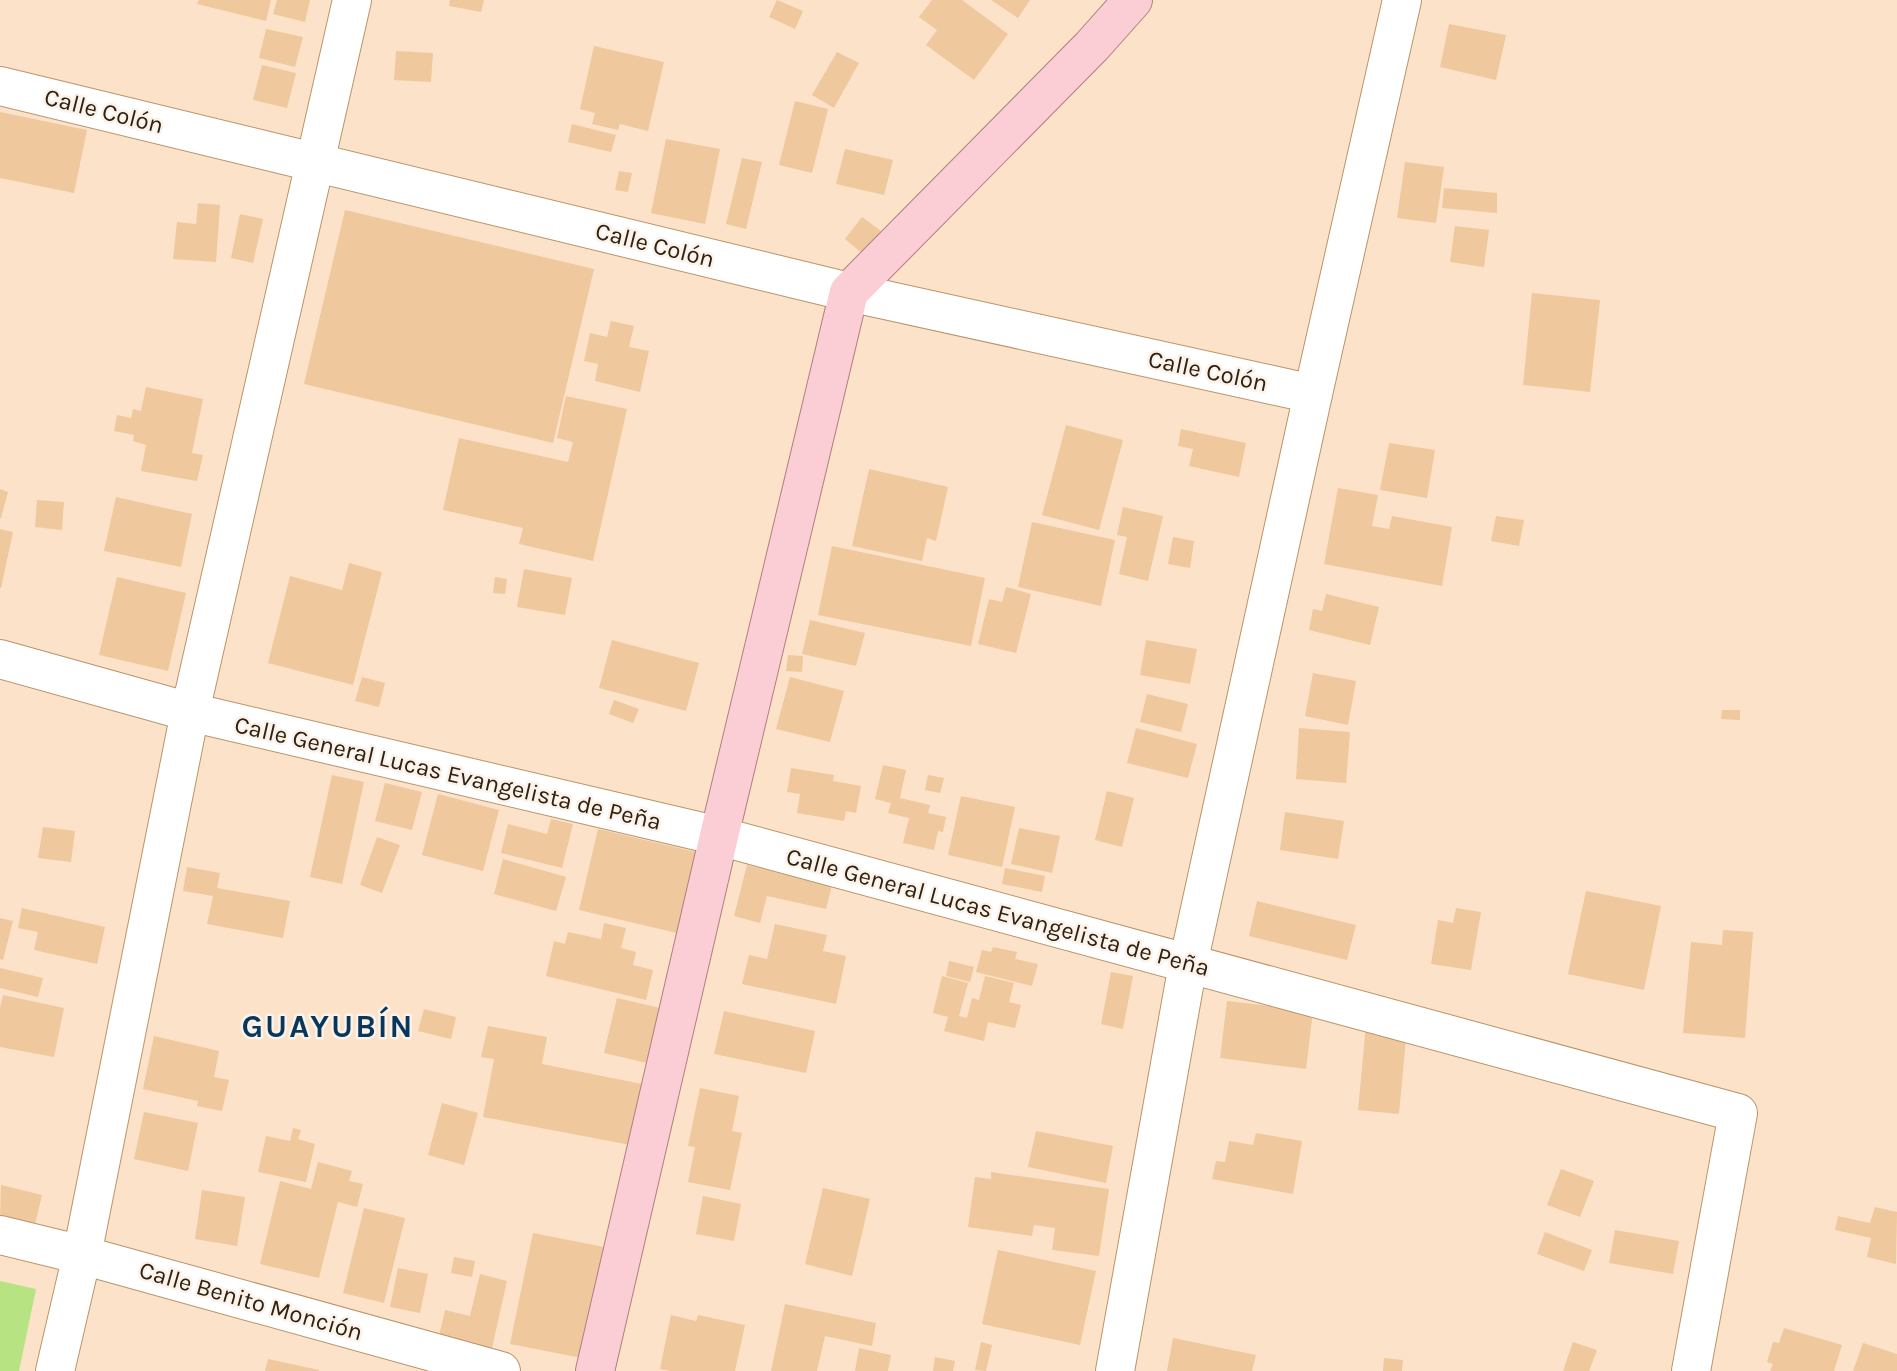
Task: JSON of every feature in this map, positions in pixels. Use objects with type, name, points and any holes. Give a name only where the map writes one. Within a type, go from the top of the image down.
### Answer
[{"type":"main road","points":[[595,1371],[719,835],[849,292],[1092,46],[1133,0]]},
{"type":"street","points":[[55,1371],[82,1255],[190,712],[352,0]]},
{"type":"street","points":[[1115,1371],[1188,964],[1402,0]]},
{"type":"street","name":"Calle Colón","points":[[0,86],[849,292],[1313,394]]},
{"type":"street","name":"Calle General Lucas Evangelista de Peña","points":[[0,659],[190,712],[719,835],[1738,1113],[1691,1371]]},
{"type":"street","name":"Calle Benito Monción","points":[[0,1235],[82,1255],[501,1371]]},
{"type":"green space","points":[[0,1281],[36,1289],[19,1371],[0,1371]]},
{"type":"building","points":[[199,0],[271,0],[266,21],[197,4]]},
{"type":"building","points":[[277,0],[310,0],[305,22],[273,14]]},
{"type":"building","points":[[450,0],[484,0],[481,12],[449,6]]},
{"type":"building","points":[[777,0],[803,11],[795,29],[769,17]]},
{"type":"building","points":[[932,0],[962,0],[1008,34],[974,80],[926,45],[937,30],[919,17]]},
{"type":"building","points":[[991,0],[1030,0],[1018,18]]},
{"type":"building","points":[[1449,24],[1506,35],[1496,80],[1440,67]]},
{"type":"building","points":[[266,29],[303,37],[295,67],[259,58]]},
{"type":"building","points":[[594,46],[664,62],[648,131],[620,124],[618,130],[592,124],[595,113],[580,109]]},
{"type":"building","points":[[396,51],[433,53],[431,82],[394,80]]},
{"type":"building","points":[[837,52],[859,63],[834,108],[812,95]]},
{"type":"building","points":[[262,65],[296,73],[287,108],[253,100]]},
{"type":"building","points":[[795,101],[828,109],[812,173],[779,165]]},
{"type":"building","points":[[0,112],[87,130],[74,193],[0,178]]},
{"type":"building","points":[[572,124],[616,135],[611,152],[568,142]]},
{"type":"building","points":[[666,139],[720,149],[705,224],[651,213]]},
{"type":"building","points":[[845,149],[893,160],[884,195],[836,184]]},
{"type":"building","points":[[742,158],[762,162],[746,229],[726,224]]},
{"type":"building","points":[[1405,162],[1444,167],[1436,223],[1397,218]]},
{"type":"building","points":[[619,171],[632,173],[628,192],[615,190]]},
{"type":"building","points":[[1444,188],[1497,193],[1497,213],[1442,208]]},
{"type":"building","points":[[198,203],[220,205],[216,262],[173,259],[177,222],[196,224]]},
{"type":"building","points":[[345,210],[594,269],[553,443],[304,384]]},
{"type":"building","points":[[240,214],[263,219],[253,263],[231,258]]},
{"type":"building","points":[[862,217],[881,231],[863,254],[845,239]]},
{"type":"building","points":[[1455,226],[1489,230],[1484,267],[1450,262]]},
{"type":"building","points":[[1532,293],[1600,300],[1590,392],[1523,385]]},
{"type":"building","points":[[611,321],[634,326],[629,347],[649,351],[640,392],[595,381],[598,364],[584,361],[590,333],[607,337]]},
{"type":"building","points":[[146,387],[203,399],[192,453],[203,455],[197,481],[141,471],[146,445],[133,441],[134,435],[114,431],[117,415],[131,418],[133,409],[141,411]]},
{"type":"building","points":[[566,396],[627,409],[593,561],[519,544],[523,528],[443,510],[459,438],[568,462],[573,442],[557,438]]},
{"type":"building","points":[[1066,425],[1123,440],[1099,530],[1042,515]]},
{"type":"building","points":[[1181,429],[1246,443],[1239,477],[1189,466],[1193,449],[1178,446]]},
{"type":"building","points":[[1389,443],[1435,450],[1427,498],[1380,490]]},
{"type":"building","points":[[869,469],[948,487],[936,541],[927,538],[922,561],[852,546]]},
{"type":"building","points":[[1338,488],[1378,495],[1372,526],[1389,529],[1392,516],[1452,527],[1442,586],[1324,564]]},
{"type":"building","points":[[0,489],[8,492],[1,518],[0,518]]},
{"type":"building","points":[[116,497],[192,514],[181,567],[104,551]]},
{"type":"building","points":[[37,500],[64,502],[62,530],[35,527]]},
{"type":"building","points":[[1123,507],[1163,516],[1148,581],[1119,574],[1127,537],[1117,535]]},
{"type":"building","points":[[1496,516],[1524,520],[1519,546],[1491,541]]},
{"type":"building","points":[[1032,522],[1115,540],[1101,606],[1018,587]]},
{"type":"building","points":[[0,529],[13,532],[1,588],[0,588]]},
{"type":"building","points":[[1173,537],[1194,541],[1190,568],[1168,564]]},
{"type":"building","points":[[832,546],[985,578],[971,646],[818,615]]},
{"type":"building","points":[[349,563],[382,572],[353,685],[268,663],[290,576],[342,590]]},
{"type":"building","points":[[524,569],[572,578],[565,615],[517,607]]},
{"type":"building","points":[[117,577],[186,593],[168,671],[99,655]]},
{"type":"building","points":[[495,577],[507,579],[505,594],[493,593]]},
{"type":"building","points":[[1006,587],[1031,594],[1016,653],[978,644],[989,599],[1002,602]]},
{"type":"building","points":[[1326,594],[1379,607],[1370,645],[1309,630],[1313,609],[1322,611]]},
{"type":"building","points":[[810,620],[865,633],[856,666],[802,654]]},
{"type":"building","points":[[612,640],[699,663],[686,711],[599,688]]},
{"type":"building","points":[[1146,640],[1197,649],[1190,684],[1140,675]]},
{"type":"building","points":[[788,655],[803,656],[802,672],[786,671]]},
{"type":"building","points":[[1313,673],[1356,681],[1348,725],[1305,716]]},
{"type":"building","points":[[362,677],[385,683],[379,707],[355,701]]},
{"type":"building","points":[[790,677],[844,691],[830,742],[776,729]]},
{"type":"building","points":[[1147,694],[1188,704],[1181,732],[1140,722]]},
{"type":"building","points":[[614,700],[639,709],[633,723],[609,714]]},
{"type":"building","points":[[1722,710],[1740,710],[1740,720],[1721,719]]},
{"type":"building","points":[[1136,728],[1197,744],[1188,778],[1127,763]]},
{"type":"building","points":[[1299,728],[1350,732],[1346,783],[1296,779]]},
{"type":"building","points":[[883,765],[906,770],[900,798],[930,805],[928,813],[946,817],[943,832],[938,831],[934,850],[903,843],[909,818],[888,813],[891,803],[875,799]]},
{"type":"building","points":[[791,768],[834,775],[833,781],[861,786],[856,813],[846,811],[844,821],[797,813],[800,794],[787,792]]},
{"type":"building","points":[[332,775],[364,782],[342,884],[310,877]]},
{"type":"building","points":[[928,775],[944,778],[940,793],[925,790]]},
{"type":"building","points":[[385,783],[422,792],[412,830],[375,821]]},
{"type":"building","points":[[1107,791],[1134,798],[1122,847],[1095,840]]},
{"type":"building","points":[[438,794],[499,810],[483,871],[422,855]]},
{"type":"building","points":[[961,796],[1015,807],[1002,867],[948,855]]},
{"type":"building","points":[[1285,812],[1344,821],[1338,859],[1280,850]]},
{"type":"building","points":[[551,819],[573,824],[562,868],[501,853],[508,824],[547,834]]},
{"type":"building","points":[[43,827],[75,831],[71,862],[38,858]]},
{"type":"building","points":[[1019,828],[1060,836],[1052,873],[1011,864]]},
{"type":"building","points":[[598,829],[700,853],[681,934],[579,910]]},
{"type":"building","points":[[377,837],[400,845],[382,893],[360,885]]},
{"type":"building","points":[[503,859],[566,877],[556,911],[494,894]]},
{"type":"building","points":[[747,865],[832,885],[826,909],[767,896],[760,923],[734,916]]},
{"type":"building","points":[[187,867],[220,873],[217,888],[290,901],[283,938],[207,924],[213,896],[183,891]]},
{"type":"building","points":[[1005,868],[1045,876],[1042,892],[1002,884]]},
{"type":"building","points":[[1586,891],[1661,906],[1644,990],[1568,974]]},
{"type":"building","points":[[1257,901],[1356,925],[1347,960],[1249,936]]},
{"type":"building","points":[[22,908],[105,927],[97,964],[34,950],[38,932],[18,928]]},
{"type":"building","points":[[1456,908],[1481,912],[1471,970],[1431,964],[1438,920],[1453,923]]},
{"type":"building","points":[[0,918],[13,921],[3,960],[0,959]]},
{"type":"building","points":[[604,923],[626,928],[621,948],[636,952],[633,965],[653,970],[646,1000],[546,976],[554,941],[565,944],[568,932],[601,939]]},
{"type":"building","points":[[775,924],[827,935],[823,951],[846,956],[836,1004],[742,984],[749,955],[767,959]]},
{"type":"building","points":[[1723,930],[1753,932],[1745,1038],[1683,1033],[1691,942],[1722,945]]},
{"type":"building","points":[[993,947],[1017,952],[1015,959],[1038,964],[1032,986],[976,972],[982,950],[991,952]]},
{"type":"building","points":[[949,961],[974,967],[970,982],[946,976]]},
{"type":"building","points":[[0,968],[43,978],[38,997],[0,988]]},
{"type":"building","points":[[1111,972],[1133,976],[1123,1029],[1101,1024]]},
{"type":"building","points":[[942,976],[968,983],[959,1016],[967,1018],[972,998],[979,1000],[985,976],[1014,983],[1009,1002],[1021,1005],[1015,1028],[988,1022],[984,1041],[944,1031],[948,1017],[933,1013]]},
{"type":"building","points":[[3,995],[64,1008],[54,1057],[0,1047],[0,1008]]},
{"type":"building","points":[[617,998],[660,1008],[647,1063],[604,1053]]},
{"type":"building","points":[[1227,1001],[1313,1011],[1306,1069],[1220,1058]]},
{"type":"building","points":[[424,1009],[456,1017],[451,1039],[418,1031]]},
{"type":"building","points":[[724,1011],[815,1031],[806,1073],[714,1054]]},
{"type":"building","points":[[1366,1024],[1407,1028],[1399,1114],[1358,1110]]},
{"type":"building","points":[[488,1026],[547,1037],[542,1064],[647,1085],[636,1146],[483,1117],[494,1059],[481,1057]]},
{"type":"building","points":[[154,1036],[219,1051],[214,1077],[229,1080],[222,1111],[197,1106],[198,1101],[143,1089]]},
{"type":"building","points":[[700,1088],[739,1096],[732,1131],[742,1133],[730,1190],[688,1182],[695,1147],[688,1146]]},
{"type":"building","points":[[442,1103],[478,1113],[464,1165],[428,1155]]},
{"type":"building","points":[[144,1112],[198,1123],[188,1171],[134,1159]]},
{"type":"building","points":[[293,1128],[301,1130],[298,1139],[315,1144],[306,1182],[258,1172],[266,1136],[290,1141]]},
{"type":"building","points":[[1036,1131],[1113,1146],[1106,1183],[1028,1167]]},
{"type":"building","points":[[1256,1133],[1302,1141],[1293,1194],[1212,1179],[1216,1161],[1225,1162],[1229,1141],[1253,1145]]},
{"type":"building","points":[[318,1162],[352,1171],[349,1181],[363,1184],[357,1207],[338,1202],[319,1278],[260,1264],[280,1181],[311,1189]]},
{"type":"building","points":[[1561,1169],[1594,1181],[1580,1217],[1547,1205]]},
{"type":"building","points":[[991,1172],[1109,1189],[1099,1256],[1052,1250],[1055,1228],[1034,1225],[1032,1236],[968,1227],[975,1177],[991,1179]]},
{"type":"building","points":[[1,1185],[42,1195],[34,1228],[0,1220]]},
{"type":"building","points":[[823,1188],[870,1199],[852,1276],[805,1264]]},
{"type":"building","points":[[202,1190],[245,1197],[237,1246],[195,1239]]},
{"type":"building","points":[[703,1196],[741,1204],[734,1241],[696,1234]]},
{"type":"building","points":[[1875,1207],[1897,1212],[1896,1264],[1867,1257],[1871,1238],[1835,1230],[1838,1216],[1870,1223]]},
{"type":"building","points":[[364,1208],[405,1218],[384,1303],[343,1293]]},
{"type":"building","points":[[1615,1230],[1679,1241],[1673,1274],[1609,1263]]},
{"type":"building","points":[[1545,1232],[1592,1250],[1584,1271],[1537,1254]]},
{"type":"building","points":[[533,1233],[609,1248],[587,1359],[510,1344]]},
{"type":"building","points":[[998,1250],[1096,1271],[1080,1345],[982,1324]]},
{"type":"building","points":[[454,1257],[475,1261],[472,1277],[451,1273]]},
{"type":"building","points":[[398,1268],[428,1274],[420,1313],[390,1307]]},
{"type":"building","points":[[480,1274],[507,1281],[492,1348],[439,1336],[445,1310],[470,1316]]},
{"type":"building","points":[[785,1304],[876,1323],[872,1346],[825,1336],[817,1371],[771,1371]]},
{"type":"building","points":[[671,1315],[696,1321],[698,1315],[745,1325],[735,1371],[660,1369]]},
{"type":"building","points":[[1784,1328],[1842,1345],[1834,1371],[1770,1371],[1773,1364],[1767,1362],[1773,1342],[1779,1343]]},
{"type":"building","points":[[1173,1338],[1256,1355],[1252,1371],[1167,1371]]},
{"type":"building","points":[[981,1342],[992,1345],[986,1371],[975,1370]]},
{"type":"building","points":[[1573,1342],[1597,1350],[1589,1371],[1563,1371]]},
{"type":"building","points":[[1863,1343],[1897,1354],[1897,1371],[1853,1371]]},
{"type":"building","points":[[859,1348],[891,1355],[888,1371],[855,1371]]},
{"type":"building","points":[[935,1357],[955,1361],[953,1371],[933,1371]]},
{"type":"building","points":[[1384,1358],[1403,1360],[1402,1371],[1383,1371]]},
{"type":"building","points":[[268,1359],[319,1370],[319,1371],[265,1371]]},
{"type":"district","name":"GUAYUBÍN","points":[[328,1026]]}]
